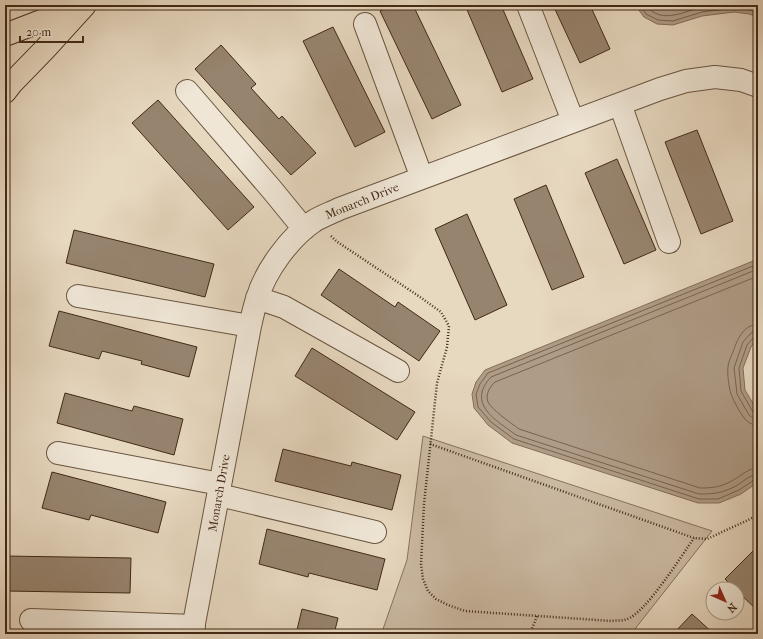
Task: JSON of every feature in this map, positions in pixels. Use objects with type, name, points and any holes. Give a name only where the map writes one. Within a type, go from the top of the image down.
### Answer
[{"type":"highway","points":[[5,34],[84,5]]},
{"type":"highway","points":[[5,92],[46,49],[84,5]]},
{"type":"street","points":[[528,5],[573,121]]},
{"type":"street","points":[[365,24],[422,178]]},
{"type":"street","name":"Monarch Drive","points":[[193,630],[250,326],[257,298],[265,280],[278,258],[293,238],[309,225],[339,209],[660,88],[686,81],[715,77],[740,80],[758,86]]},
{"type":"street","points":[[187,91],[273,191],[309,225]]},
{"type":"street","points":[[620,104],[669,242]]},
{"type":"street","points":[[78,296],[250,326]]},
{"type":"street","points":[[257,298],[284,307],[398,370]]},
{"type":"street","points":[[58,453],[220,490],[375,532]]},
{"type":"street","points":[[31,620],[193,630]]},
{"type":"path","points":[[309,225],[336,240],[441,312],[449,326],[447,347],[437,383],[424,504],[421,564],[423,579],[428,591],[436,599],[465,611],[612,621],[628,619],[638,612],[655,593],[694,538]]},
{"type":"path","points":[[430,444],[694,538],[707,539],[758,515]]},
{"type":"path","points":[[530,634],[537,616]]},
{"type":"shaded area","points":[[423,436],[712,531],[631,634],[392,634],[382,632],[407,560]]},
{"type":"water","points":[[635,5],[758,5],[758,17],[734,12],[702,16],[673,25],[657,24],[644,17]]},
{"type":"water","points":[[758,259],[758,337],[751,347],[743,368],[745,390],[758,411],[758,482],[741,494],[719,503],[698,503],[512,443],[488,425],[474,408],[472,394],[476,382],[485,370]]},
{"type":"building","points":[[393,5],[413,5],[461,105],[432,119],[380,11]]},
{"type":"building","points":[[465,5],[501,5],[533,79],[502,92]]},
{"type":"building","points":[[553,5],[590,5],[610,49],[580,63]]},
{"type":"building","points":[[333,27],[385,132],[355,147],[303,41]]},
{"type":"building","points":[[221,45],[256,84],[251,88],[279,119],[282,116],[316,153],[291,175],[195,69]]},
{"type":"building","points":[[158,100],[254,207],[228,230],[132,123]]},
{"type":"building","points":[[697,130],[733,221],[701,234],[665,142]]},
{"type":"building","points":[[617,159],[656,250],[624,264],[585,173]]},
{"type":"building","points":[[546,185],[584,277],[552,290],[514,199]]},
{"type":"building","points":[[467,214],[507,305],[475,320],[435,229]]},
{"type":"building","points":[[74,230],[214,264],[205,297],[66,263]]},
{"type":"building","points":[[339,269],[395,307],[398,302],[440,331],[419,361],[321,295]]},
{"type":"building","points":[[59,311],[197,347],[189,377],[141,364],[142,361],[102,351],[99,359],[49,346]]},
{"type":"building","points":[[312,348],[415,412],[397,440],[295,376]]},
{"type":"building","points":[[65,393],[132,411],[134,406],[183,419],[174,455],[57,423]]},
{"type":"building","points":[[283,449],[351,466],[352,462],[401,475],[392,510],[275,481]]},
{"type":"building","points":[[52,472],[166,502],[158,533],[91,515],[89,520],[42,508]]},
{"type":"building","points":[[267,529],[385,559],[377,590],[309,573],[308,577],[259,564]]},
{"type":"building","points":[[758,546],[758,611],[745,599],[745,581],[727,581],[725,579]]},
{"type":"building","points":[[5,556],[131,558],[130,593],[5,591]]},
{"type":"building","points":[[302,609],[338,618],[334,634],[296,634]]},
{"type":"building","points":[[692,614],[714,634],[673,634]]}]
